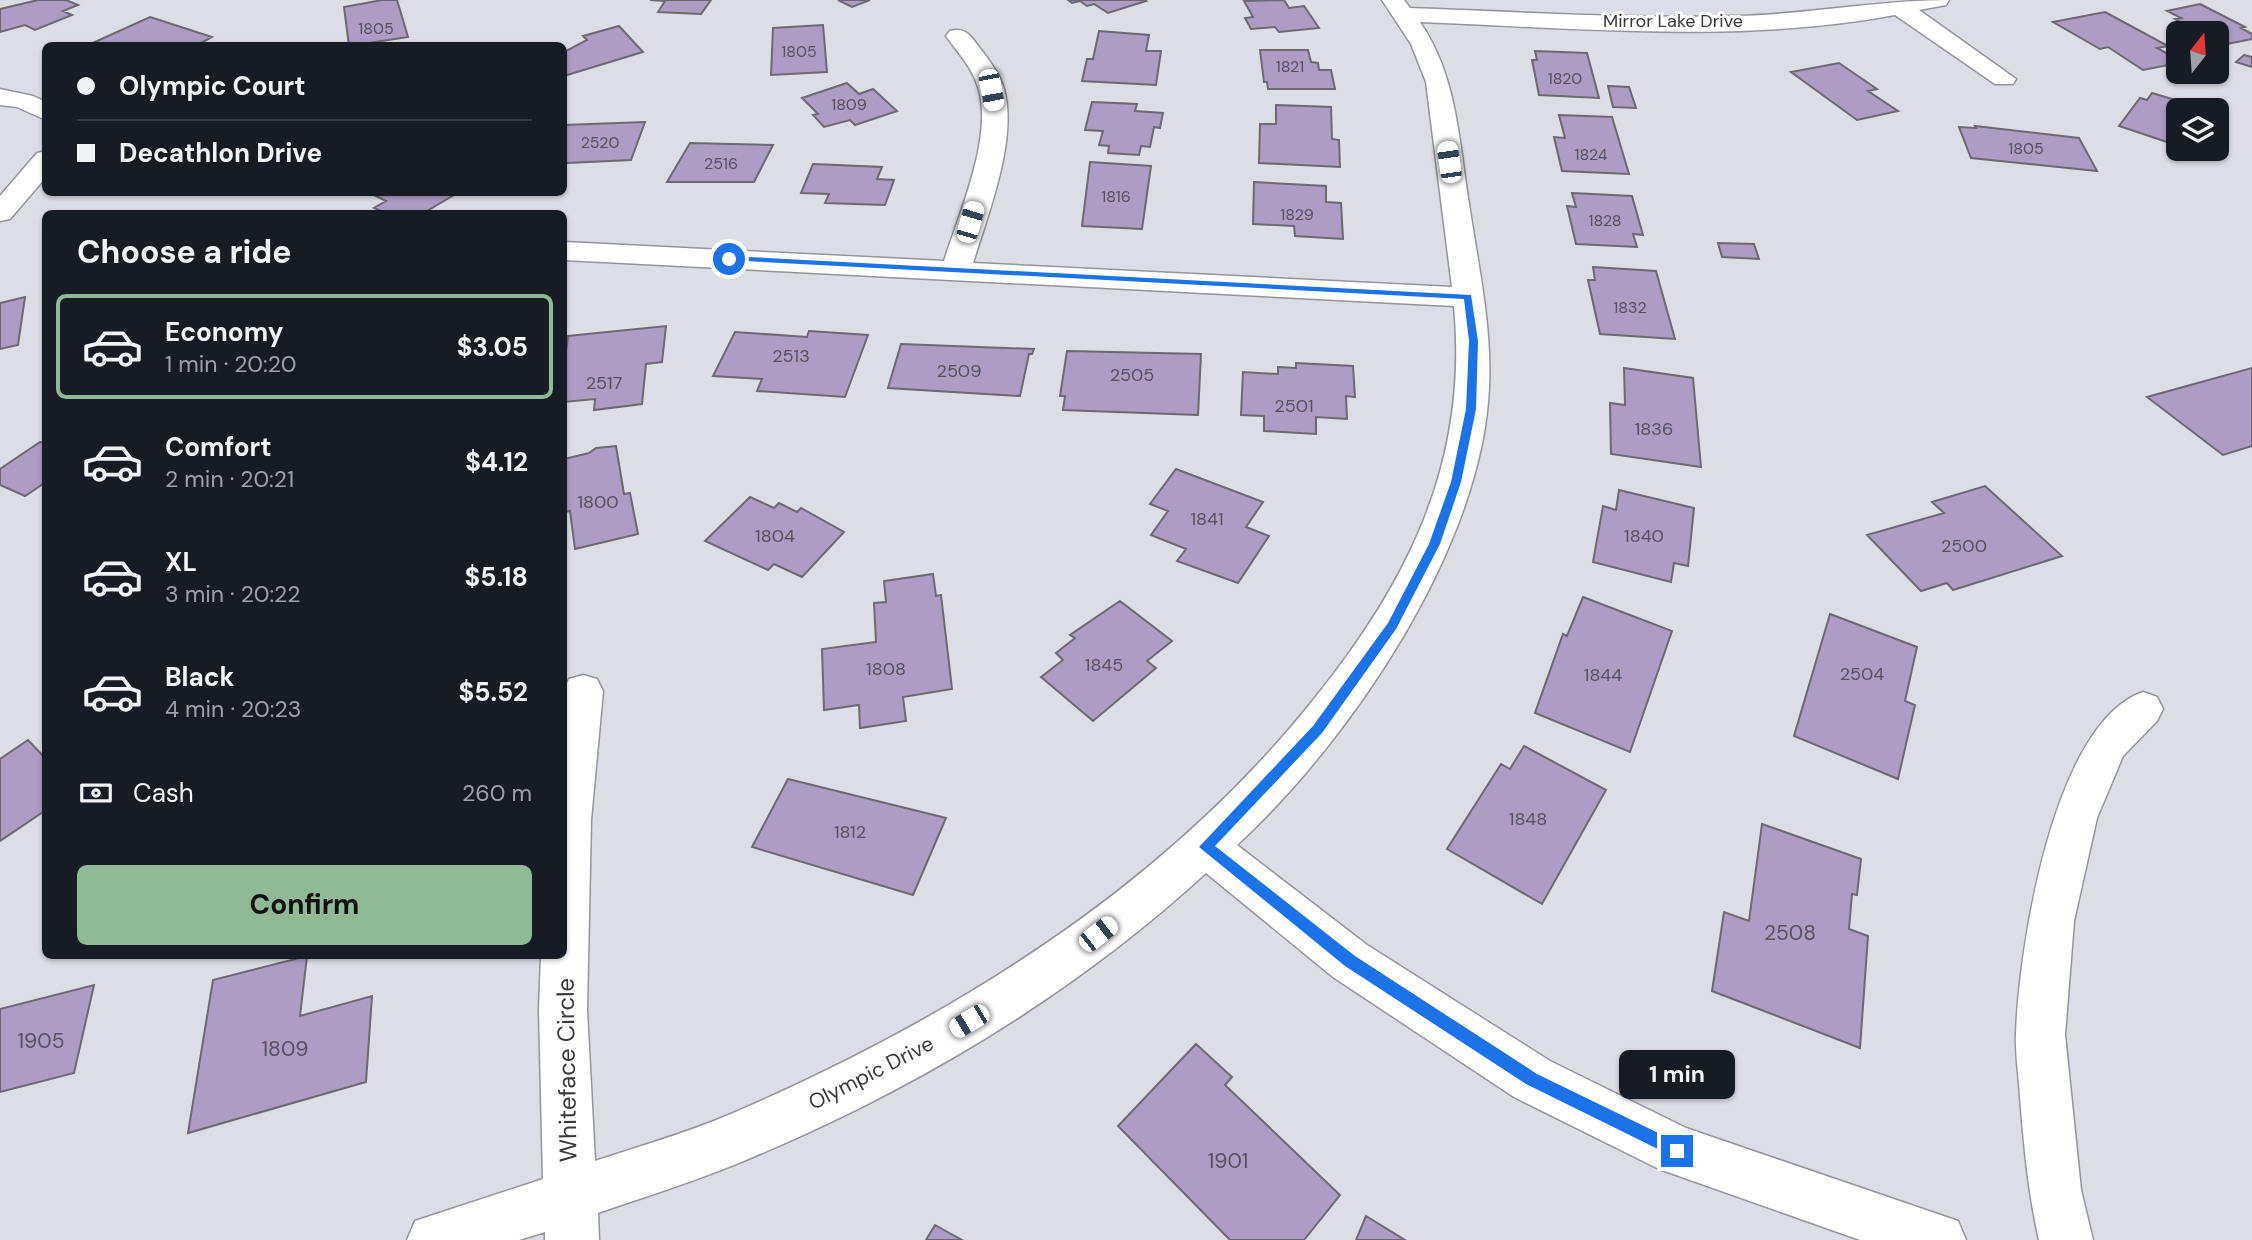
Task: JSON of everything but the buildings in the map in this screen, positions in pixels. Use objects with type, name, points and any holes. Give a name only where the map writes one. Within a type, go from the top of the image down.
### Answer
[{"type":"street","name":"Mirror Lake Drive","points":[[1400,8],[1681,23],[1803,20],[1938,0]]},
{"type":"street","points":[[1898,6],[2004,79]]},
{"type":"street","name":"Olympic Drive","points":[[434,1240],[571,1219],[900,1062],[1038,979],[1177,873],[1206,847],[1318,730],[1392,626],[1434,544],[1456,482],[1471,409],[1474,341],[1438,82],[1423,44],[1400,8]]},
{"type":"street","points":[[956,271],[990,150],[995,108],[991,90],[978,61],[958,36]]},
{"type":"street","points":[[0,97],[24,101],[42,110]]},
{"type":"street","points":[[0,213],[42,164]]},
{"type":"street","points":[[567,251],[1468,297]]},
{"type":"street","name":"Whiteface Circle","points":[[567,883],[569,820],[583,691]]},
{"type":"street","points":[[2066,1240],[2054,1190],[2040,1035],[2051,921],[2075,818],[2107,745],[2143,709]]},
{"type":"street","points":[[1206,847],[1350,961],[1532,1079],[1677,1151],[1939,1240]]},
{"type":"street","name":"Whiteface Circle","points":[[565,959],[563,1010],[571,1219]]},
{"type":"route","points":[[729,259],[1286,290],[1468,297],[1474,341],[1471,409],[1456,482],[1434,544],[1392,626],[1318,730],[1206,847],[1350,961],[1532,1079],[1677,1151]]}]
